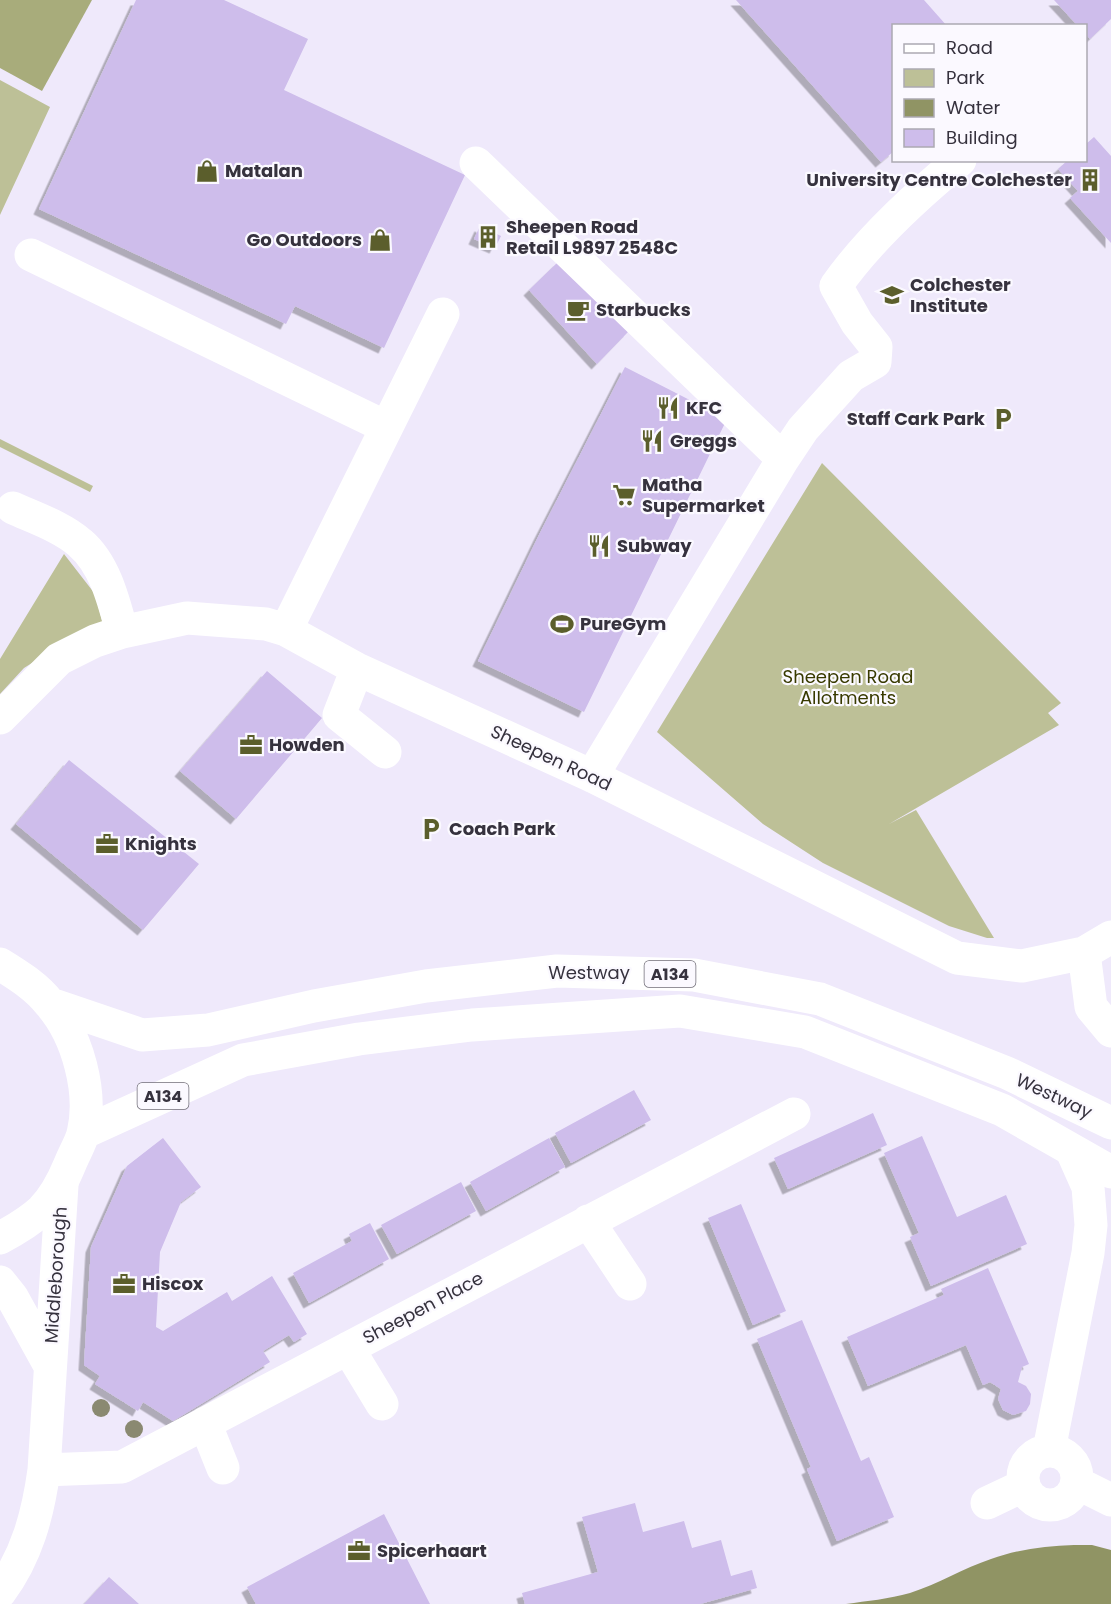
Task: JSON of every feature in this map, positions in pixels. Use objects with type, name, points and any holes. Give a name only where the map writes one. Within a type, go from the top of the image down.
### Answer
[{"type":"street","points":[[592,776],[803,429],[851,376],[875,362],[876,347],[857,323],[836,286],[852,263],[896,218],[958,162]]},
{"type":"street","points":[[476,163],[783,459]]},
{"type":"street","points":[[30,255],[386,427]]},
{"type":"street","points":[[286,630],[443,314]]},
{"type":"street","points":[[13,508],[69,535],[88,550],[103,573],[122,632]]},
{"type":"street","name":"Sheepen Road","points":[[0,718],[59,659],[95,641],[122,632],[187,618],[266,624],[286,630],[357,669],[592,776],[957,958],[1022,966],[1098,945]]},
{"type":"street","points":[[357,669],[339,715],[386,752]]},
{"type":"street","points":[[1098,945],[1091,1007],[1111,1031]]},
{"type":"street","name":"A134","points":[[0,1238],[26,1224],[62,1185],[83,1133],[85,1094],[82,1068],[70,1034],[51,1004],[7,966]]},
{"type":"street","name":"Westway","points":[[51,1004],[142,1035],[208,1030],[314,1006],[426,986],[557,970],[694,975],[820,999],[1007,1073],[1111,1123]]},
{"type":"street","name":"Westway","points":[[83,1133],[243,1060],[359,1038],[472,1025],[680,1011],[805,1032],[1002,1110],[1111,1172]]},
{"type":"street","name":"Sheepen Place","points":[[44,1470],[122,1467],[794,1114]]},
{"type":"street","points":[[1050,1445],[1069,1459],[1077,1474],[1077,1483],[1068,1498],[1052,1505],[1043,1505],[1028,1495],[1023,1486],[1022,1477],[1028,1460],[1050,1445],[1089,1252],[1091,1225],[1088,1187],[1072,1151]]},
{"type":"street","name":"Middleborough","points":[[0,1592],[15,1572],[28,1542],[40,1499],[44,1470],[62,1185]]},
{"type":"street","points":[[588,1221],[630,1284]]},
{"type":"street","points":[[1073,1334],[1098,1282],[1111,1268]]},
{"type":"street","name":"Middleborough","points":[[0,1282],[12,1297],[50,1366]]},
{"type":"street","points":[[348,1348],[382,1404]]},
{"type":"street","points":[[205,1424],[223,1468]]},
{"type":"street","points":[[1077,1483],[1111,1500]]},
{"type":"street","points":[[987,1503],[1023,1486]]},
{"type":"green space","points":[[0,80],[50,107],[0,215]]},
{"type":"green space","points":[[0,439],[93,486],[90,492],[0,447]]},
{"type":"green space","name":"Sheepen Road Allotments","points":[[822,463],[1061,703],[1048,713],[1059,725],[889,824],[916,810],[994,938],[987,938],[949,926],[823,863],[763,824],[657,732]]},
{"type":"green space","points":[[64,554],[95,594],[103,624],[59,646],[24,668],[0,694],[0,659]]},
{"type":"shaded area","points":[[0,0],[92,0],[42,91],[0,68]]},
{"type":"water","points":[[1092,1545],[1111,1550],[1111,1604],[846,1604],[910,1593],[981,1563],[1022,1550]]},
{"type":"building","name":"Matalan","points":[[136,0],[224,0],[308,39],[284,90],[465,175],[384,348],[295,306],[286,324],[39,209]]},
{"type":"building","points":[[736,0],[924,0],[945,24],[892,24],[892,153],[881,162]]},
{"type":"building","points":[[1054,0],[1111,0],[1111,19],[1090,39],[1087,35],[1087,24],[1076,24]]},
{"type":"building","name":"University Centre Colchester","points":[[1094,137],[1111,156],[1111,243],[1070,198],[1078,191],[1058,169],[1066,162],[1087,162],[1087,143]]},
{"type":"building","name":"Sheepen Road Retail L9897 2548C","points":[[480,226],[501,236],[495,248],[474,239]]},
{"type":"building","name":"Starbucks","points":[[559,261],[629,331],[597,364],[529,290]]},
{"type":"building","points":[[625,367],[727,419],[584,712],[478,661]]},
{"type":"building","name":"Howden","points":[[267,671],[322,718],[236,819],[180,771]]},
{"type":"building","name":"Knights","points":[[69,760],[199,864],[143,930],[16,824]]},
{"type":"building","points":[[634,1090],[651,1120],[571,1163],[555,1133]]},
{"type":"building","points":[[873,1113],[887,1145],[788,1189],[774,1158]]},
{"type":"building","points":[[922,1136],[957,1217],[1006,1195],[1027,1244],[931,1286],[910,1237],[919,1233],[884,1153]]},
{"type":"building","name":"Hiscox","points":[[163,1138],[201,1187],[181,1202],[160,1252],[156,1327],[163,1331],[227,1292],[232,1301],[272,1276],[307,1334],[294,1342],[289,1335],[263,1351],[270,1362],[173,1421],[143,1402],[138,1411],[95,1384],[100,1376],[84,1365],[91,1247],[127,1166]]},
{"type":"building","points":[[549,1138],[565,1167],[486,1211],[470,1182]]},
{"type":"building","points":[[461,1182],[476,1211],[397,1254],[381,1225]]},
{"type":"building","points":[[741,1204],[786,1311],[753,1325],[708,1218]]},
{"type":"building","points":[[370,1223],[389,1259],[309,1303],[293,1273],[352,1241],[349,1234]]},
{"type":"building","points":[[988,1268],[1029,1364],[1022,1367],[1018,1382],[1026,1386],[1031,1394],[1030,1404],[1026,1411],[1013,1415],[1003,1410],[998,1399],[1001,1389],[990,1382],[983,1385],[966,1345],[868,1386],[847,1337],[944,1295],[941,1289]]},
{"type":"building","points":[[802,1320],[861,1461],[869,1457],[894,1517],[837,1541],[807,1469],[811,1467],[757,1339]]},
{"type":"building","points":[[635,1503],[643,1532],[684,1521],[692,1548],[721,1540],[731,1576],[752,1570],[757,1588],[700,1604],[525,1604],[522,1593],[598,1572],[582,1517]]},
{"type":"building","name":"Spicerhaart","points":[[384,1514],[430,1604],[256,1604],[247,1587]]},
{"type":"building","points":[[109,1577],[139,1604],[84,1604]]},
{"type":"place","name":"Matalan","points":[[207,171]]},
{"type":"place","name":"University Centre Colchester","points":[[1090,180]]},
{"type":"place","name":"Sheepen Road Retail L9897 2548C","points":[[488,237]]},
{"type":"place","name":"Go Outdoors","points":[[380,240]]},
{"type":"place","name":"Colchester Institute","points":[[892,295]]},
{"type":"place","name":"Starbucks","points":[[578,310]]},
{"type":"place","name":"KFC","points":[[668,408]]},
{"type":"place","name":"Staff Cark Park","points":[[1003,419]]},
{"type":"place","name":"Greggs","points":[[652,441]]},
{"type":"place","name":"Matha Supermarket","points":[[624,495]]},
{"type":"place","name":"Subway","points":[[599,546]]},
{"type":"place","name":"PureGym","points":[[562,624]]},
{"type":"place","name":"Howden","points":[[251,745]]},
{"type":"place","name":"Coach Park","points":[[431,829]]},
{"type":"place","name":"Knights","points":[[107,844]]},
{"type":"place","name":"Hiscox","points":[[124,1284]]},
{"type":"place","name":"Spicerhaart","points":[[359,1551]]}]
